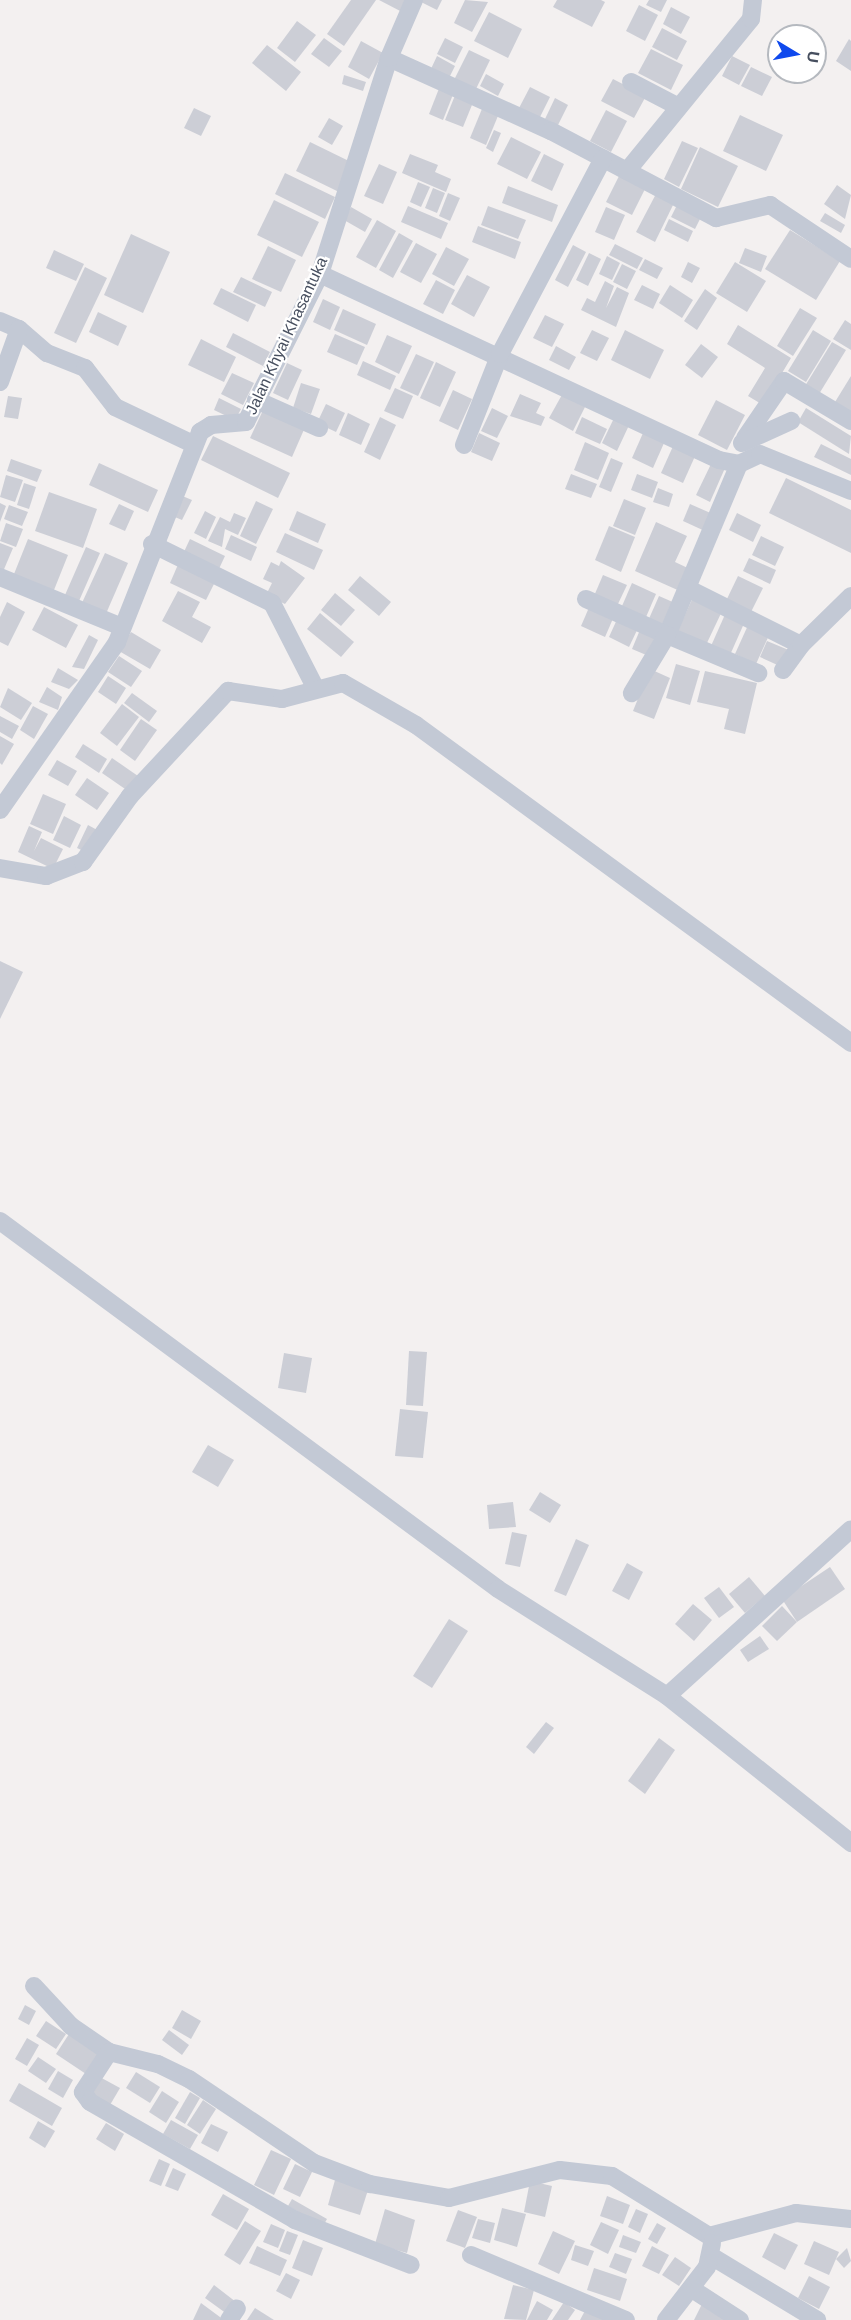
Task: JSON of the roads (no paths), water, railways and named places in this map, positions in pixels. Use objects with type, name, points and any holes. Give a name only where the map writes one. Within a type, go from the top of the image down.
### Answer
[{"type":"street","name":"Jalan Khyai Khasantuka","points":[[0,810],[122,627],[152,544],[193,444],[206,426],[245,424],[320,274],[389,57],[414,0]]},
{"type":"street","points":[[627,171],[751,19],[753,0]]},
{"type":"street","points":[[389,57],[603,159],[716,218],[770,205],[851,259]]},
{"type":"street","points":[[631,81],[679,107]]},
{"type":"street","points":[[464,445],[500,354],[603,159]]},
{"type":"street","points":[[320,274],[500,354],[735,464],[760,454],[851,491]]},
{"type":"street","points":[[0,321],[18,329],[47,353],[85,368],[115,406],[193,444]]},
{"type":"street","points":[[0,382],[18,329]]},
{"type":"street","points":[[632,693],[667,635],[745,438],[784,381],[851,421]]},
{"type":"street","points":[[256,400],[319,428]]},
{"type":"street","points":[[745,438],[775,432],[791,421]]},
{"type":"street","points":[[152,544],[272,603],[316,688]]},
{"type":"street","points":[[0,577],[122,627]]},
{"type":"street","points":[[687,588],[801,645]]},
{"type":"street","points":[[783,670],[801,645],[851,597]]},
{"type":"street","points":[[586,599],[758,673]]},
{"type":"street","points":[[0,868],[46,876],[83,862],[130,796],[228,691],[282,699],[336,682],[416,725],[851,1043]]},
{"type":"street","points":[[0,1221],[498,1589],[667,1696],[851,1843]]},
{"type":"street","points":[[667,1696],[851,1528]]},
{"type":"street","points":[[34,1986],[71,2026],[109,2052],[158,2064],[189,2079],[314,2163],[370,2184],[449,2198],[560,2170],[612,2176],[709,2236],[796,2213],[851,2219]]},
{"type":"street","points":[[109,2052],[82,2092],[90,2102],[295,2220],[411,2265]]},
{"type":"street","points":[[666,2320],[692,2289],[711,2256],[709,2236]]},
{"type":"street","points":[[471,2255],[569,2292],[626,2320]]},
{"type":"street","points":[[711,2256],[817,2320]]},
{"type":"street","points":[[692,2289],[740,2320]]}]
